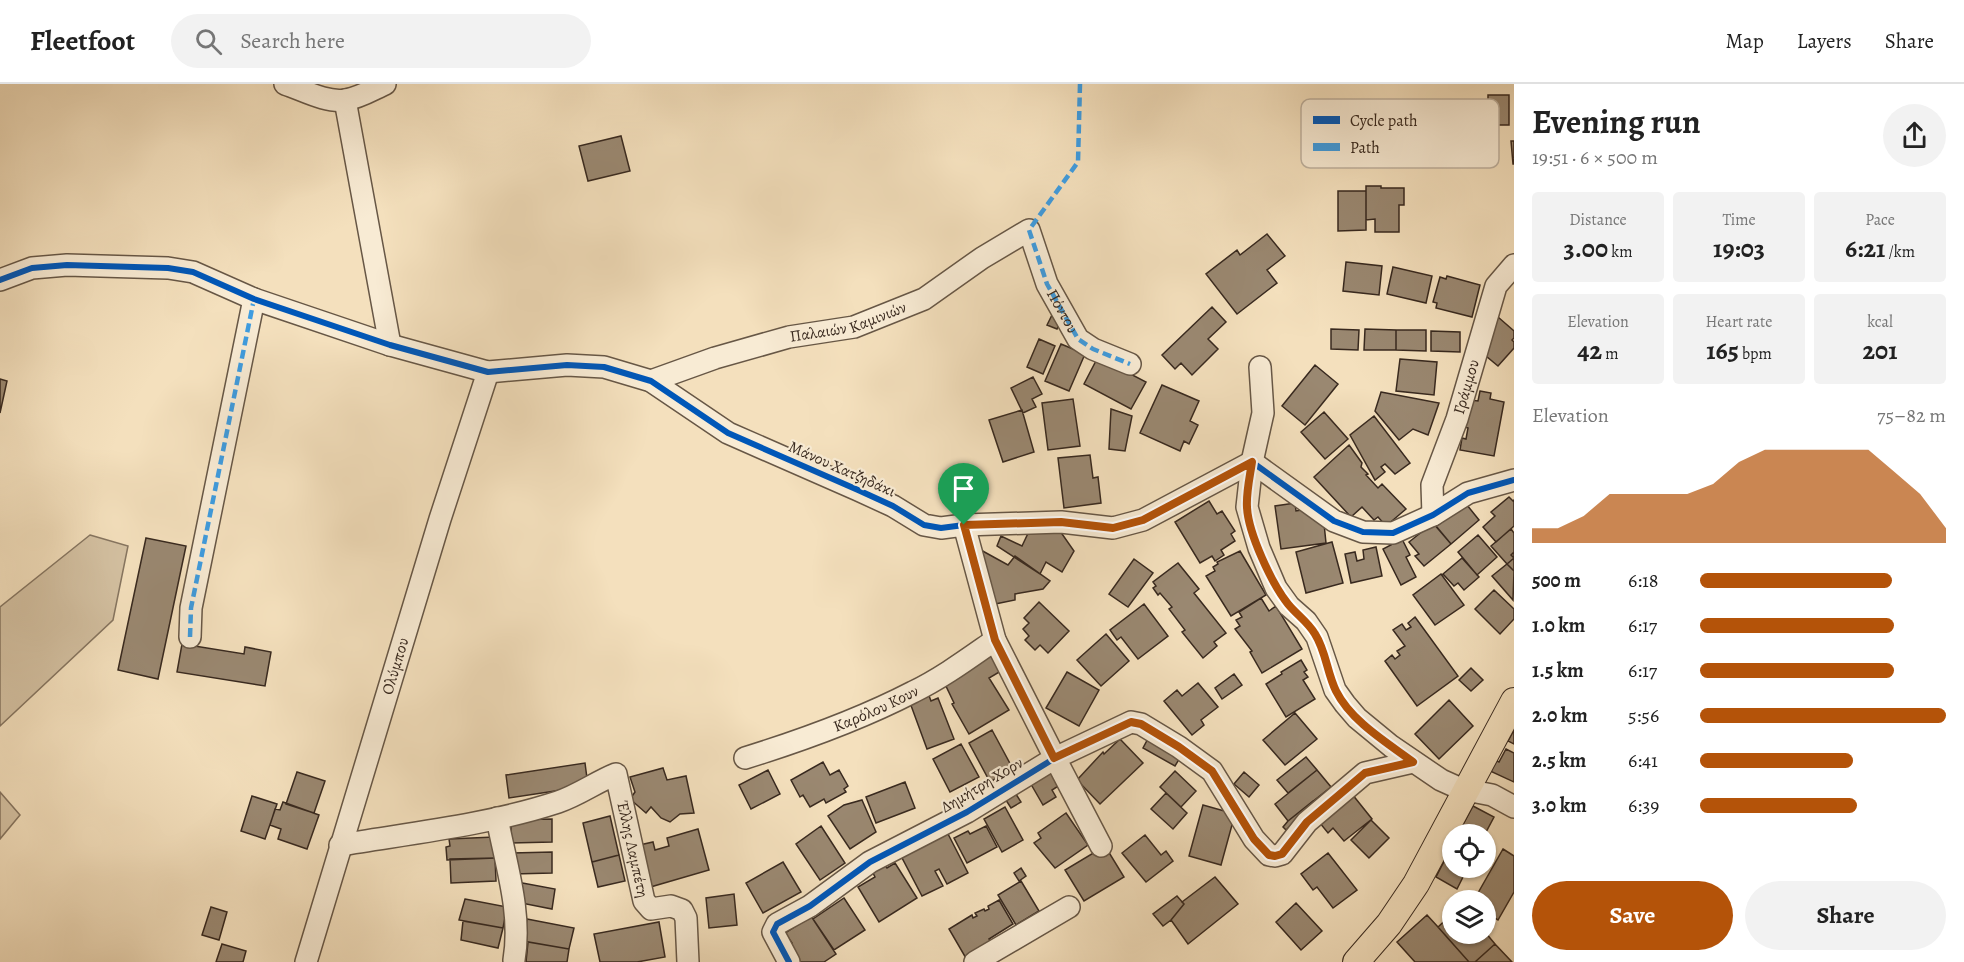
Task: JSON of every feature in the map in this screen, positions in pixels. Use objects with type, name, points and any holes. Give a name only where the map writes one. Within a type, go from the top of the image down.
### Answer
[{"type":"main road","points":[[1356,962],[1389,924],[1408,897],[1514,701]]},
{"type":"street","points":[[285,84],[333,100],[361,96],[385,84]]},
{"type":"street","points":[[345,100],[390,345]]},
{"type":"street","name":"Πόντου","points":[[1029,230],[1047,284],[1078,339],[1093,349],[1130,364]]},
{"type":"street","name":"Παλαιών Καμινιών","points":[[651,381],[715,358],[789,337],[854,327],[904,308],[924,299],[982,258],[1029,230]]},
{"type":"street","points":[[0,280],[32,268],[67,265],[168,268],[193,272],[254,299],[390,345],[488,372]]},
{"type":"street","name":"Γράμμου","points":[[1433,515],[1432,485],[1457,419],[1496,286],[1514,266]]},
{"type":"street","points":[[190,637],[191,608],[254,299]]},
{"type":"street","name":"Μάνου Χατζηδάκι","points":[[488,372],[586,365],[604,367],[651,381],[728,433],[893,506],[924,525],[941,528],[964,525],[1061,522],[1113,528],[1143,520],[1252,462]]},
{"type":"street","points":[[1260,367],[1263,413],[1252,462],[1247,507],[1259,549],[1276,588],[1289,606],[1306,621],[1317,637],[1335,690],[1357,718],[1413,762],[1441,780],[1467,790],[1492,795],[1514,807]]},
{"type":"street","name":"Ολύμπου","points":[[306,962],[440,519],[488,372]]},
{"type":"street","points":[[1252,462],[1334,521],[1362,532],[1393,533],[1433,515],[1468,493],[1514,480]]},
{"type":"street","points":[[964,525],[995,640],[1101,846]]},
{"type":"street","name":"Καρόλου Κουν","points":[[745,758],[807,738],[869,713],[915,691],[995,640]]},
{"type":"street","points":[[1054,758],[1131,722],[1141,724],[1212,771],[1254,839],[1269,855],[1275,856],[1282,854],[1307,822],[1365,773],[1413,762]]},
{"type":"street","name":"Δημήτρη Χορν","points":[[789,962],[773,932],[777,924],[810,906],[870,862],[967,812],[1054,758]]},
{"type":"street","name":"Έλλης Λαμπέτη","points":[[497,819],[565,800],[616,774],[644,901],[651,909],[671,906],[682,910],[686,918],[688,962]]},
{"type":"street","points":[[340,845],[497,819],[516,914],[517,937],[514,960]]},
{"type":"street","points":[[975,962],[1069,907]]},
{"type":"shaded area","points":[[90,535],[128,546],[113,620],[0,726],[0,607]]},
{"type":"shaded area","points":[[0,792],[20,815],[0,839]]},
{"type":"building","points":[[1488,95],[1509,95],[1509,125],[1499,125],[1499,99],[1488,99]]},
{"type":"building","points":[[621,136],[630,171],[588,181],[579,146]]},
{"type":"building","points":[[1511,141],[1514,141],[1514,164],[1513,164]]},
{"type":"building","points":[[1366,186],[1404,188],[1404,205],[1399,205],[1399,232],[1375,232],[1375,219],[1366,220]]},
{"type":"building","points":[[1338,191],[1366,191],[1366,230],[1338,231]]},
{"type":"building","points":[[1267,234],[1285,256],[1267,270],[1277,283],[1237,314],[1206,274],[1237,250],[1240,255]]},
{"type":"building","points":[[1346,262],[1382,266],[1379,295],[1343,291]]},
{"type":"building","points":[[1393,267],[1432,276],[1426,303],[1387,294]]},
{"type":"building","points":[[1447,276],[1480,285],[1472,317],[1436,308],[1437,303],[1433,302],[1440,277],[1446,279]]},
{"type":"building","points":[[1212,307],[1226,322],[1208,339],[1218,349],[1192,375],[1181,363],[1175,369],[1162,355]]},
{"type":"building","points":[[1054,311],[1063,315],[1057,329],[1047,325]]},
{"type":"building","points":[[1498,317],[1514,331],[1512,340],[1514,348],[1498,366],[1480,351]]},
{"type":"building","points":[[1331,329],[1359,330],[1358,350],[1331,349]]},
{"type":"building","points":[[1365,329],[1396,330],[1396,350],[1364,350]]},
{"type":"building","points":[[1396,330],[1426,330],[1426,351],[1396,350]]},
{"type":"building","points":[[1431,331],[1460,332],[1460,352],[1431,351]]},
{"type":"building","points":[[1039,339],[1055,346],[1043,374],[1027,367]]},
{"type":"building","points":[[1061,344],[1085,354],[1069,391],[1045,381]]},
{"type":"building","points":[[1098,357],[1146,382],[1131,409],[1084,384]]},
{"type":"building","points":[[1400,359],[1437,362],[1434,395],[1396,391]]},
{"type":"building","points":[[1315,365],[1338,384],[1305,425],[1282,406]]},
{"type":"building","points":[[1033,377],[1042,394],[1032,399],[1036,407],[1023,413],[1011,388]]},
{"type":"building","points":[[0,379],[7,381],[0,413]]},
{"type":"building","points":[[1162,385],[1199,401],[1190,421],[1198,425],[1189,444],[1184,441],[1180,451],[1140,433]]},
{"type":"building","points":[[1480,391],[1491,393],[1490,399],[1504,402],[1494,456],[1460,450],[1462,438],[1466,439],[1468,428],[1465,427],[1470,400],[1478,401]]},
{"type":"building","points":[[1381,392],[1439,403],[1428,435],[1413,429],[1399,440],[1375,411]]},
{"type":"building","points":[[1073,399],[1080,446],[1048,450],[1042,403]]},
{"type":"building","points":[[1111,409],[1132,416],[1125,451],[1109,449]]},
{"type":"building","points":[[1022,410],[1034,452],[1003,462],[989,420]]},
{"type":"building","points":[[1324,412],[1348,439],[1325,459],[1301,432]]},
{"type":"building","points":[[1374,416],[1410,463],[1395,474],[1385,464],[1381,467],[1385,472],[1375,480],[1350,435]]},
{"type":"building","points":[[1349,445],[1362,463],[1361,467],[1368,474],[1366,475],[1378,488],[1382,484],[1406,509],[1386,526],[1378,517],[1374,520],[1362,507],[1351,517],[1314,477]]},
{"type":"building","points":[[1090,455],[1093,478],[1098,477],[1101,503],[1064,508],[1058,458]]},
{"type":"building","points":[[1509,497],[1514,500],[1514,526],[1496,542],[1483,527],[1495,516],[1491,512]]},
{"type":"building","points":[[1463,500],[1479,520],[1451,544],[1431,520]]},
{"type":"building","points":[[1209,501],[1217,514],[1222,511],[1235,531],[1231,534],[1235,541],[1221,550],[1224,555],[1215,561],[1212,556],[1200,563],[1175,522]]},
{"type":"building","points":[[1295,503],[1296,511],[1315,508],[1323,514],[1326,543],[1281,549],[1275,506]]},
{"type":"building","points":[[1433,523],[1451,544],[1424,566],[1415,556],[1419,554],[1409,542]]},
{"type":"building","points":[[1031,527],[1060,531],[1074,551],[1062,572],[1046,562],[1040,574],[997,546],[1001,536],[1022,546]]},
{"type":"building","points":[[1511,529],[1514,533],[1514,552],[1511,555],[1514,558],[1507,564],[1491,546]]},
{"type":"building","points":[[1478,535],[1497,557],[1477,575],[1458,552]]},
{"type":"building","points":[[146,538],[186,546],[158,679],[118,670]]},
{"type":"building","points":[[1402,539],[1410,555],[1406,557],[1416,577],[1401,585],[1383,549]]},
{"type":"building","points":[[1332,542],[1343,583],[1306,593],[1296,552]]},
{"type":"building","points":[[1376,547],[1382,576],[1351,583],[1345,554],[1355,552],[1357,561],[1364,559],[1363,550]]},
{"type":"building","points":[[979,549],[1008,565],[1015,556],[1050,581],[1043,589],[1015,594],[1015,600],[990,605]]},
{"type":"building","points":[[1240,551],[1266,595],[1231,616],[1206,576],[1215,571],[1213,567],[1218,564],[1217,562]]},
{"type":"building","points":[[1462,558],[1479,577],[1464,590],[1458,583],[1454,586],[1443,574]]},
{"type":"building","points":[[1514,558],[1514,571],[1507,564]]},
{"type":"building","points":[[1134,559],[1153,573],[1128,607],[1109,594]]},
{"type":"building","points":[[1178,563],[1199,589],[1194,593],[1226,633],[1214,642],[1217,646],[1203,658],[1182,632],[1185,630],[1169,609],[1172,607],[1153,588],[1156,586],[1153,582]]},
{"type":"building","points":[[1507,564],[1514,571],[1513,600],[1492,576]]},
{"type":"building","points":[[1441,574],[1464,605],[1435,625],[1413,595]]},
{"type":"building","points":[[1494,590],[1514,609],[1514,619],[1500,634],[1475,609]]},
{"type":"building","points":[[1261,598],[1269,611],[1276,606],[1302,649],[1262,673],[1250,652],[1252,651],[1235,629],[1240,626],[1236,620],[1242,617],[1239,612]]},
{"type":"building","points":[[1039,602],[1069,631],[1048,653],[1040,645],[1035,650],[1025,640],[1029,636],[1023,629],[1029,623],[1024,618]]},
{"type":"building","points":[[1144,604],[1168,636],[1138,659],[1121,637],[1117,640],[1110,630]]},
{"type":"building","points":[[1415,617],[1458,676],[1417,706],[1385,661],[1392,655],[1395,659],[1400,655],[1397,651],[1405,646],[1393,630],[1402,624],[1406,630],[1411,627],[1408,623]]},
{"type":"building","points":[[1106,634],[1129,661],[1101,686],[1077,660]]},
{"type":"building","points":[[182,644],[244,654],[245,647],[271,652],[265,686],[177,672]]},
{"type":"building","points":[[988,649],[1001,671],[989,678],[1009,710],[969,734],[952,704],[954,703],[944,682]]},
{"type":"building","points":[[1301,660],[1308,677],[1303,680],[1315,699],[1286,717],[1266,684]]},
{"type":"building","points":[[1471,668],[1483,680],[1471,691],[1459,680]]},
{"type":"building","points":[[1067,672],[1099,690],[1079,726],[1046,708]]},
{"type":"building","points":[[1234,674],[1242,685],[1222,699],[1215,688]]},
{"type":"building","points":[[1198,683],[1218,707],[1201,720],[1204,725],[1192,735],[1164,701],[1177,690],[1182,696]]},
{"type":"building","points":[[928,693],[931,701],[938,698],[954,739],[927,749],[909,700]]},
{"type":"building","points":[[1449,700],[1473,726],[1439,759],[1415,734]]},
{"type":"building","points":[[1295,713],[1317,739],[1285,765],[1263,740]]},
{"type":"building","points":[[992,730],[1013,769],[990,782],[969,743]]},
{"type":"building","points":[[1514,730],[1514,744],[1508,741]]},
{"type":"building","points":[[1151,733],[1184,751],[1175,766],[1143,748]]},
{"type":"building","points":[[1120,739],[1143,763],[1100,804],[1077,780],[1103,752],[1104,754]]},
{"type":"building","points":[[961,744],[979,777],[950,792],[933,759]]},
{"type":"building","points":[[1506,749],[1514,753],[1514,782],[1490,771],[1495,760],[1499,762]]},
{"type":"building","points":[[1306,757],[1317,770],[1288,793],[1277,780]]},
{"type":"building","points":[[823,762],[830,775],[839,770],[848,786],[844,789],[846,792],[826,803],[824,799],[810,807],[803,795],[800,797],[791,780]]},
{"type":"building","points":[[585,763],[588,786],[509,798],[506,775]]},
{"type":"building","points":[[1052,764],[1063,783],[1052,790],[1056,797],[1043,805],[1028,779]]},
{"type":"building","points":[[663,768],[667,780],[686,776],[694,813],[680,814],[670,822],[661,818],[651,807],[646,813],[630,799],[635,792],[630,777]]},
{"type":"building","points":[[768,770],[780,794],[751,809],[739,785]]},
{"type":"building","points":[[1317,770],[1331,787],[1288,821],[1275,804]]},
{"type":"building","points":[[1175,771],[1196,791],[1181,807],[1160,787]]},
{"type":"building","points":[[297,772],[325,781],[314,813],[286,804]]},
{"type":"building","points":[[1244,772],[1259,785],[1249,797],[1234,784]]},
{"type":"building","points":[[905,782],[915,808],[876,823],[866,797]]},
{"type":"building","points":[[1012,788],[1021,802],[1011,808],[1002,794]]},
{"type":"building","points":[[1166,793],[1187,813],[1173,829],[1151,809]]},
{"type":"building","points":[[1352,794],[1372,819],[1344,841],[1333,828],[1328,833],[1315,817]]},
{"type":"building","points":[[252,796],[277,804],[265,839],[241,831]]},
{"type":"building","points":[[862,800],[876,832],[850,849],[828,816],[844,805]]},
{"type":"building","points":[[1313,801],[1318,807],[1286,830],[1283,827],[1288,821]]},
{"type":"building","points":[[283,802],[319,815],[307,849],[278,839],[281,829],[270,825],[275,809],[280,810]]},
{"type":"building","points":[[1203,805],[1235,814],[1221,865],[1189,856]]},
{"type":"building","points":[[1473,806],[1494,817],[1490,824],[1463,824]]},
{"type":"building","points":[[1005,807],[1023,840],[1002,852],[984,819]]},
{"type":"building","points":[[1066,813],[1088,845],[1055,868],[1034,843],[1041,838],[1038,833]]},
{"type":"building","points":[[610,816],[619,855],[592,862],[583,823]]},
{"type":"building","points":[[552,819],[552,842],[511,843],[511,820]]},
{"type":"building","points":[[1371,820],[1389,838],[1369,858],[1351,840]]},
{"type":"building","points":[[821,826],[845,863],[820,880],[796,844]]},
{"type":"building","points":[[986,826],[997,847],[967,863],[954,838],[968,831],[970,834]]},
{"type":"building","points":[[698,829],[709,870],[647,888],[635,846],[653,842],[655,850],[669,846],[667,838]]},
{"type":"building","points":[[946,830],[968,873],[947,884],[939,869],[935,871],[943,886],[922,896],[900,854]]},
{"type":"building","points":[[1145,835],[1161,855],[1166,851],[1173,861],[1146,882],[1122,853]]},
{"type":"building","points":[[494,837],[495,858],[447,860],[446,847],[450,846],[449,839]]},
{"type":"building","points":[[1105,846],[1124,877],[1084,901],[1065,870]]},
{"type":"building","points":[[1503,849],[1514,856],[1514,892],[1498,920],[1496,919],[1496,890],[1480,890],[1487,878],[1496,878],[1496,861]]},
{"type":"building","points":[[552,852],[552,873],[513,874],[512,853]]},
{"type":"building","points":[[1328,853],[1357,890],[1333,908],[1317,887],[1313,890],[1301,874]]},
{"type":"building","points":[[619,855],[625,881],[598,887],[592,862]]},
{"type":"building","points":[[495,858],[496,881],[451,883],[450,859]]},
{"type":"building","points":[[783,862],[801,892],[763,913],[746,883]]},
{"type":"building","points":[[895,863],[917,898],[879,922],[858,887],[875,877],[873,873],[885,865],[887,868]]},
{"type":"building","points":[[1442,865],[1442,878],[1462,878],[1457,889],[1436,877]]},
{"type":"building","points":[[1021,868],[1026,876],[1019,881],[1014,873]]},
{"type":"building","points":[[1215,877],[1238,904],[1188,944],[1171,920],[1184,904],[1182,902]]},
{"type":"building","points":[[1021,881],[1039,911],[1016,925],[998,895]]},
{"type":"building","points":[[517,882],[555,889],[552,909],[516,902]]},
{"type":"building","points":[[734,894],[737,925],[709,928],[706,898]]},
{"type":"building","points":[[1177,896],[1184,904],[1163,926],[1153,914]]},
{"type":"building","points":[[844,898],[865,930],[834,950],[813,919]]},
{"type":"building","points":[[465,899],[507,907],[503,928],[459,920]]},
{"type":"building","points":[[999,900],[1013,924],[989,939],[993,944],[967,960],[949,929],[972,915],[973,918],[977,916],[975,913],[989,909],[988,906]]},
{"type":"building","points":[[1296,903],[1322,931],[1301,950],[1276,922]]},
{"type":"building","points":[[211,907],[227,912],[219,940],[202,935]]},
{"type":"building","points":[[1427,915],[1442,932],[1442,944],[1453,944],[1469,962],[1415,962],[1397,942]]},
{"type":"building","points":[[811,916],[836,954],[824,962],[798,962],[787,946],[792,943],[785,933]]},
{"type":"building","points":[[527,919],[574,928],[569,949],[523,941]]},
{"type":"building","points":[[463,921],[503,928],[498,948],[461,940]]},
{"type":"building","points":[[659,922],[665,957],[637,962],[600,962],[594,934]]},
{"type":"building","points":[[528,942],[569,949],[567,962],[526,962]]},
{"type":"building","points":[[222,944],[246,951],[243,962],[216,962]]},
{"type":"building","points":[[1453,944],[1495,944],[1475,962],[1469,962]]},
{"type":"building","points":[[1495,944],[1512,962],[1475,962]]},
{"type":"marked path","points":[[1080,84],[1078,162],[1029,230],[1047,284],[1078,339],[1093,349],[1130,364]]},
{"type":"marked path","points":[[190,637],[191,608],[254,299]]},
{"type":"marked path","points":[[1055,758],[1131,722],[1141,724],[1212,771],[1254,839],[1269,855],[1275,856],[1282,854],[1307,822],[1365,773],[1413,762]]},
{"type":"cycle path","points":[[0,280],[32,268],[67,265],[168,268],[193,272],[254,299],[390,345],[488,372],[567,365],[604,367],[651,381],[728,433],[893,506],[924,525],[941,528],[964,525],[1061,522],[1113,528],[1143,520],[1252,462],[1334,521],[1363,532],[1393,533],[1433,515],[1468,493],[1514,480]]},
{"type":"cycle path","points":[[789,962],[773,932],[777,924],[810,906],[870,862],[967,812],[1055,758],[995,640],[964,525]]},
{"type":"route","points":[[1252,462],[1247,507],[1259,549],[1276,588],[1289,606],[1306,621],[1317,637],[1335,690],[1345,705],[1357,718],[1413,762],[1365,773],[1307,822],[1282,854],[1275,856],[1269,855],[1254,839],[1221,782],[1212,771],[1141,724],[1131,722],[1054,758],[995,640],[964,525],[1061,522],[1113,528],[1143,520],[1252,462]]}]
